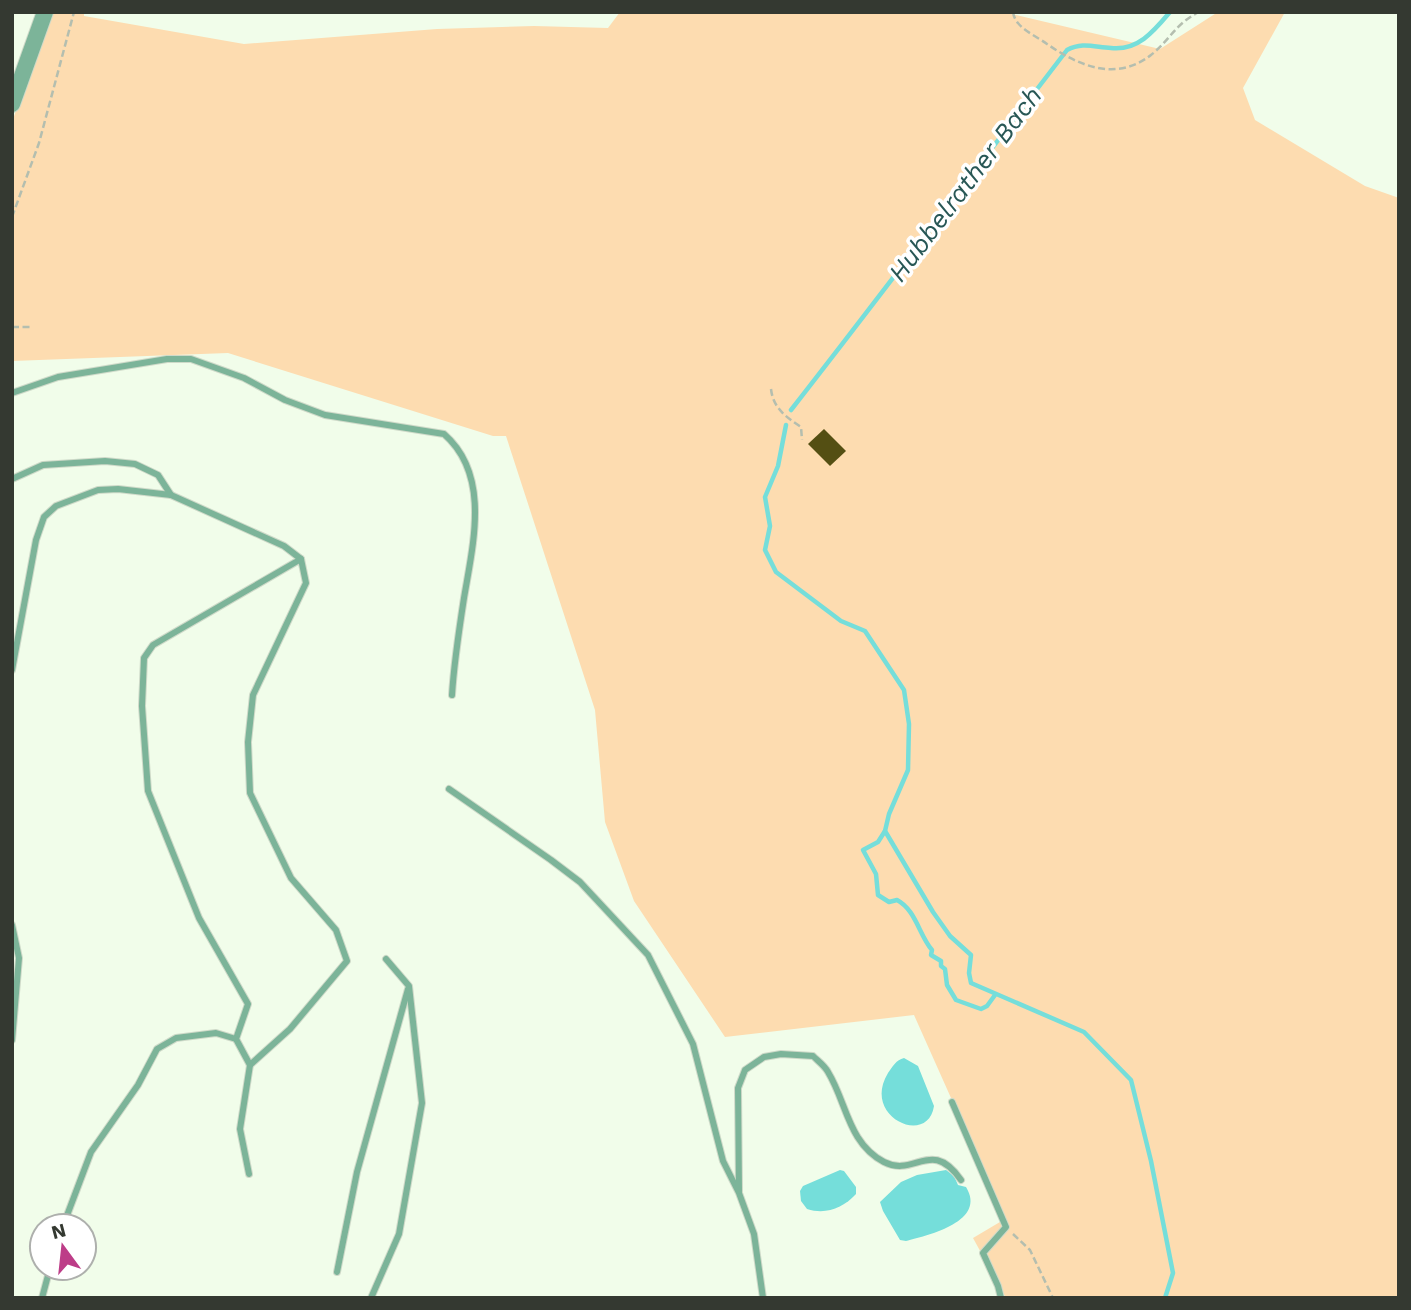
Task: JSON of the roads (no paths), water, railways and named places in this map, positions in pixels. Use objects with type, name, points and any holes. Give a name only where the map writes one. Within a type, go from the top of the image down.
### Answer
[{"type":"street","points":[[12,104],[45,12]]},
{"type":"lane","points":[[12,393],[58,377],[167,359],[191,359],[244,378],[285,400],[325,415],[444,434],[456,444],[464,458],[476,502],[452,695]]},
{"type":"lane","points":[[12,479],[43,465],[105,461],[135,464],[158,475],[172,495]]},
{"type":"lane","points":[[12,670],[36,540],[44,517],[62,503],[98,490],[118,489],[172,495],[284,546],[301,559],[306,583],[253,695],[248,742],[250,793],[291,878],[337,930],[347,961],[290,1029],[250,1065]]},
{"type":"lane","points":[[236,1039],[248,1004],[199,918],[148,791],[142,706],[144,658],[153,645],[301,559]]},
{"type":"lane","points":[[449,789],[580,882],[648,955],[693,1044],[723,1161],[739,1193],[754,1234],[764,1286],[763,1298]]},
{"type":"lane","points":[[12,925],[19,958],[12,1040]]},
{"type":"lane","points":[[371,1298],[399,1234],[422,1103],[409,986],[386,959]]},
{"type":"lane","points":[[337,1272],[358,1172],[409,986]]},
{"type":"lane","points":[[68,1212],[91,1152],[138,1085],[157,1049],[176,1038],[216,1033],[236,1039],[250,1065],[240,1129],[248,1174]]},
{"type":"lane","points":[[739,1193],[738,1088],[745,1070],[764,1057],[781,1054],[813,1056],[828,1070],[857,1139],[885,1163],[905,1166],[931,1158],[950,1165],[961,1180]]},
{"type":"lane","points":[[952,1102],[1006,1227],[983,1253],[1001,1298]]},
{"type":"water","points":[[904,1058],[918,1066],[934,1106],[929,1118],[920,1124],[910,1125],[899,1121],[889,1114],[883,1102],[882,1089],[888,1073]]},
{"type":"water","points":[[840,1170],[844,1171],[856,1187],[856,1194],[834,1209],[807,1209],[801,1201],[800,1191],[803,1186]]},
{"type":"water","points":[[946,1170],[954,1176],[958,1185],[966,1187],[970,1199],[969,1209],[963,1217],[941,1230],[906,1241],[900,1240],[880,1202],[901,1182],[917,1175]]},
{"type":"waterway","name":"Hubbelrather Bach","points":[[791,410],[1067,50],[1083,46],[1129,46],[1145,38],[1170,12]]},
{"type":"waterway","name":"Hubbelrather Bach","points":[[786,425],[778,466],[765,497],[770,526],[765,550],[776,572],[841,621],[865,631],[904,690],[909,724],[908,770],[889,814],[885,831],[933,912],[950,936],[971,955],[971,983],[1084,1032],[1131,1080],[1151,1161],[1173,1273],[1165,1298]]},
{"type":"waterway","points":[[885,831],[878,842],[863,850],[876,874],[878,895],[889,902],[897,900],[909,910],[932,950],[931,955],[941,961],[947,985],[956,1000],[981,1009],[987,1006],[995,995]]}]
